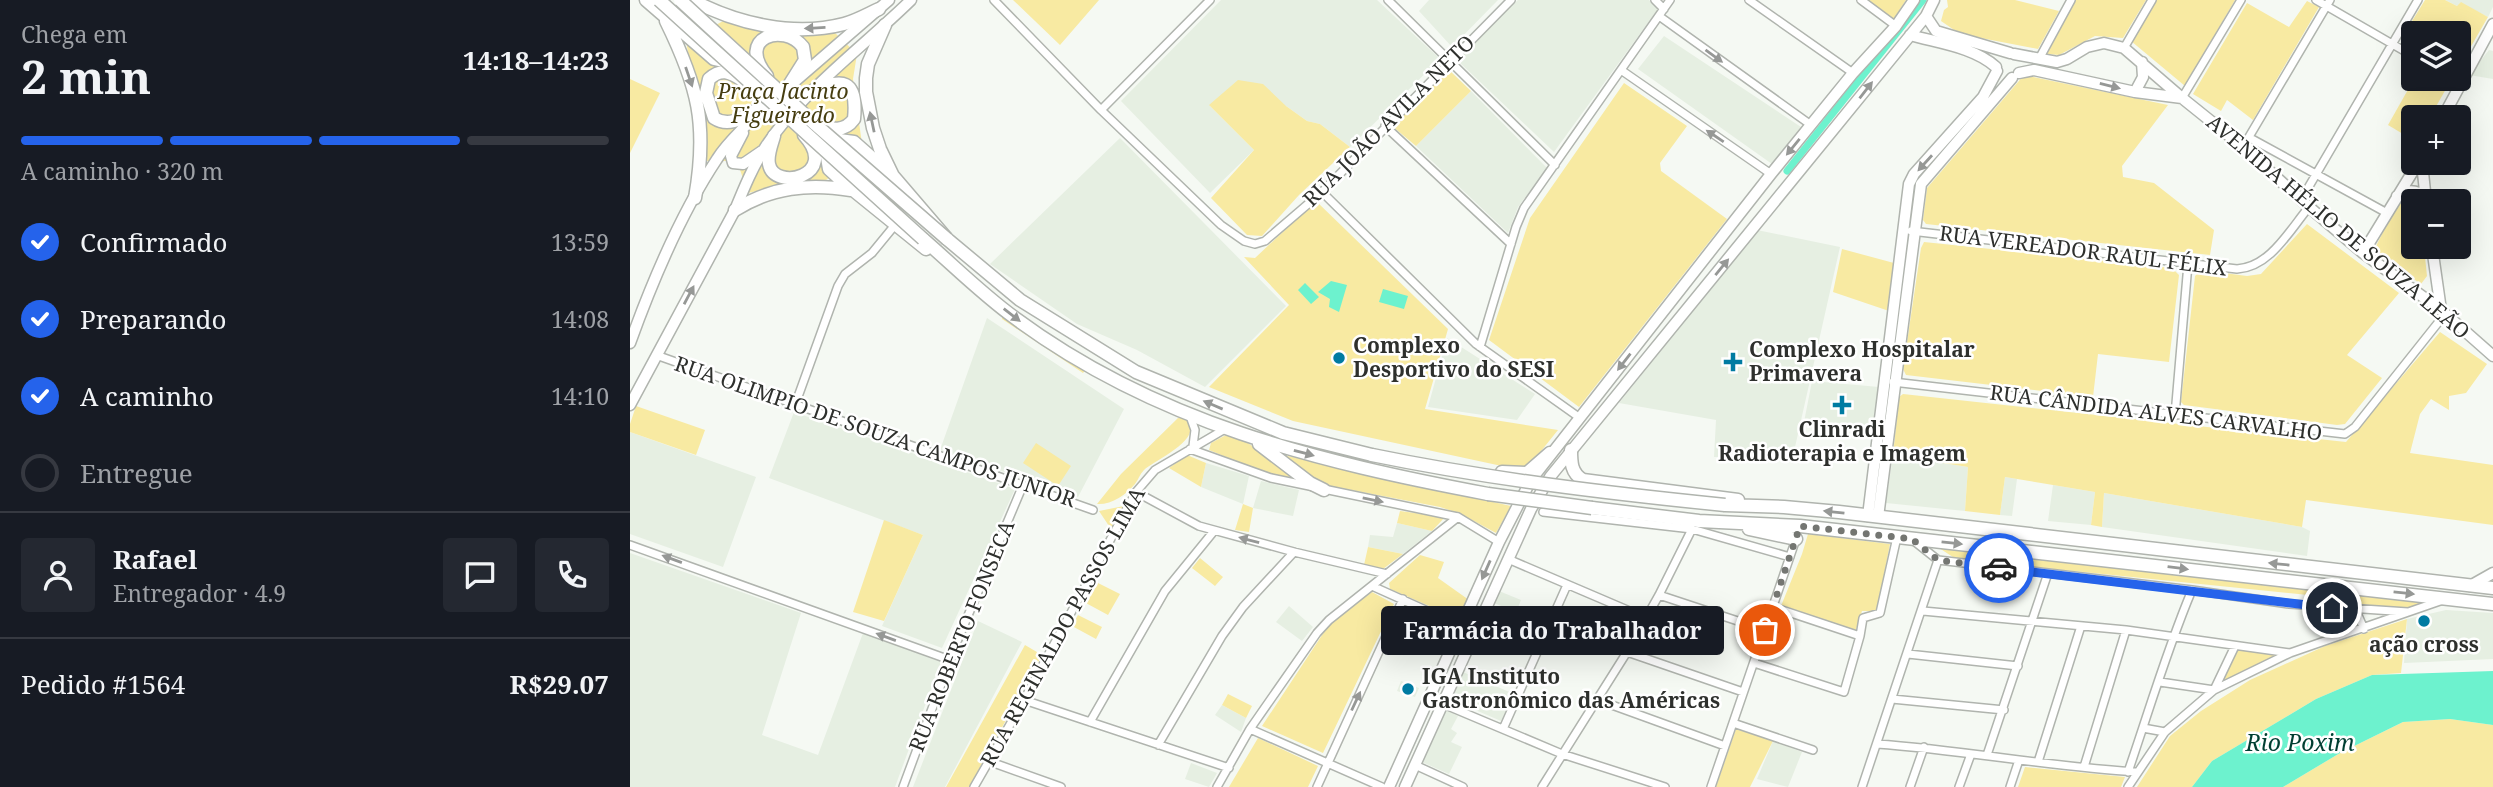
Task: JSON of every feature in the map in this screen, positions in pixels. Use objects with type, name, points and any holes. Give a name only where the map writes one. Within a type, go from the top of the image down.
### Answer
[{"type":"main road","points":[[646,0],[714,59],[728,63],[735,61],[737,53],[727,36],[691,0]]},
{"type":"main road","points":[[659,0],[922,239],[1015,319],[1129,389],[1254,440],[1365,468],[1488,494],[1592,508],[1718,523],[1800,526],[2493,604]]},
{"type":"main road","points":[[680,0],[816,125],[1020,300],[1136,372],[1283,433],[1372,455],[1489,477],[1584,490],[1725,505],[1784,506]]},
{"type":"main road","points":[[691,0],[738,20],[801,29],[848,24],[884,5]]},
{"type":"main road","points":[[630,405],[735,210],[764,149],[811,92],[912,0]]},
{"type":"main road","points":[[1321,443],[1343,444],[1487,471],[1527,473],[1550,453],[1580,418],[1771,174],[1853,73],[1896,26],[1914,0]]},
{"type":"main road","points":[[1405,787],[1531,509],[1550,477],[1926,16],[1934,0]]},
{"type":"main road","points":[[753,86],[728,72],[711,76],[707,82],[706,93],[714,118],[732,123],[762,107],[884,5]]},
{"type":"main road","points":[[663,14],[680,49],[701,120],[701,166],[695,198]]},
{"type":"main road","points":[[1926,16],[1936,31],[2012,53],[2057,62],[2074,56],[2087,47],[2104,43],[2124,48]]},
{"type":"main road","points":[[2471,60],[2493,24]]},
{"type":"main road","points":[[885,26],[869,64],[866,92],[877,141],[893,176]]},
{"type":"main road","points":[[773,85],[756,57],[756,48],[762,40],[773,35],[793,38],[803,47],[803,64],[788,87]]},
{"type":"main road","points":[[1910,35],[1988,59],[2003,78],[2034,70],[2136,92],[2182,98]]},
{"type":"main road","name":"AVENIDA HÉLIO DE SOUZA LEÃO","points":[[2124,48],[2182,98],[2247,142],[2305,204],[2363,253],[2443,312],[2493,356]]},
{"type":"main road","points":[[1909,231],[1908,189],[1911,179],[1983,97],[1998,58],[2012,53]]},
{"type":"main road","points":[[1873,516],[1909,231],[1921,184],[2016,76],[2021,60],[2012,53]]},
{"type":"main road","points":[[2074,56],[2071,64],[2075,77]]},
{"type":"main road","points":[[2136,92],[2143,77],[2142,62]]},
{"type":"main road","points":[[811,92],[826,84],[846,83],[855,103],[851,123],[837,130],[816,125]]},
{"type":"main road","points":[[630,343],[648,294],[695,198],[730,140],[762,107]]},
{"type":"main road","points":[[774,136],[768,159],[769,167],[776,176],[787,178],[807,173],[814,166],[816,158],[810,141],[796,123]]},
{"type":"main road","points":[[748,124],[731,156],[733,163],[743,164],[764,149]]},
{"type":"main road","points":[[947,239],[893,176],[854,142],[839,140],[832,147],[827,162],[829,169],[895,225],[986,293]]},
{"type":"main road","points":[[2363,253],[2412,175]]},
{"type":"main road","points":[[735,210],[761,195],[784,190],[827,186],[855,190]]},
{"type":"main road","points":[[2397,196],[2401,193]]},
{"type":"main road","points":[[2433,259],[2443,312]]},
{"type":"main road","points":[[2420,296],[2435,275]]},
{"type":"main road","points":[[1667,308],[1670,316],[1679,320]]},
{"type":"main road","points":[[1606,385],[1614,385],[1618,393]]},
{"type":"main road","points":[[1254,440],[1310,483],[1324,490]]},
{"type":"main road","points":[[1571,450],[1571,465],[1583,480],[2081,542],[2493,588]]},
{"type":"main road","points":[[1389,787],[1499,542],[1515,509],[1550,453]]},
{"type":"main road","points":[[1718,523],[1796,539]]},
{"type":"main road","points":[[2015,550],[2034,548],[2036,536]]},
{"type":"main road","points":[[2053,554],[2055,543],[2081,542]]},
{"type":"main road","points":[[2470,586],[2493,573]]},
{"type":"street","points":[[994,0],[1101,110],[1210,0]]},
{"type":"street","points":[[1388,0],[1555,164]]},
{"type":"street","name":"RUA JOÃO AVILA NETO","points":[[1101,110],[1220,226],[1244,242],[1255,244],[1265,241],[1322,192],[1448,61],[1511,0]]},
{"type":"street","points":[[1655,0],[1664,9]]},
{"type":"street","points":[[1480,347],[1524,208],[1670,0]]},
{"type":"street","points":[[1749,0],[1853,73]]},
{"type":"street","points":[[1861,0],[1896,26]]},
{"type":"street","points":[[2039,59],[2071,0]]},
{"type":"street","points":[[2124,48],[2151,0]]},
{"type":"street","points":[[2182,98],[2241,0]]},
{"type":"street","points":[[2316,0],[2328,3],[2401,49]]},
{"type":"street","points":[[2305,204],[2317,175],[2418,0]]},
{"type":"street","points":[[2328,3],[2247,142],[2317,175],[2387,213]]},
{"type":"street","points":[[1659,16],[1811,125]]},
{"type":"street","points":[[1621,70],[1771,174]]},
{"type":"street","points":[[1385,126],[1511,244]]},
{"type":"street","points":[[1322,192],[1480,347],[1580,418]]},
{"type":"street","name":"RUA VEREADOR RAUL FÉLIX","points":[[1909,231],[2188,264],[2251,268],[2262,262],[2305,204]]},
{"type":"street","points":[[795,405],[838,286],[845,274],[872,253],[895,225]]},
{"type":"street","points":[[2175,415],[2188,264]]},
{"type":"street","name":"RUA CÂNDIDA ALVES CARVALHO","points":[[1890,382],[2348,433],[2443,312]]},
{"type":"street","name":"RUA OLIMPIO DE SOUZA CAMPOS JUNIOR","points":[[656,355],[1093,510]]},
{"type":"street","points":[[1190,416],[1196,435],[1191,448],[1270,478],[1458,517],[1499,542]]},
{"type":"street","name":"RUA REGINALDO PASSOS LIMA","points":[[974,787],[1136,492],[1156,470],[1225,429]]},
{"type":"street","name":"RUA ROBERTO FONSECA","points":[[903,787],[950,660],[1023,485]]},
{"type":"street","points":[[1136,492],[1199,526],[1214,531],[1387,574]]},
{"type":"street","points":[[1543,512],[1692,529],[1790,557]]},
{"type":"street","points":[[1217,787],[1250,729],[1317,633],[1329,620],[1458,517]]},
{"type":"street","points":[[1711,787],[1800,526]]},
{"type":"street","points":[[1542,787],[1627,652],[1692,529]]},
{"type":"street","points":[[1090,722],[1165,591],[1214,531]]},
{"type":"street","points":[[1754,663],[1844,692],[1864,617],[1881,613],[1897,537]]},
{"type":"street","points":[[1912,539],[1938,560],[2289,604],[2409,612]]},
{"type":"street","points":[[630,545],[950,660]]},
{"type":"street","points":[[1158,745],[1243,607],[1294,552]]},
{"type":"street","points":[[1508,559],[1646,618]]},
{"type":"street","points":[[1862,787],[1938,560]]},
{"type":"street","points":[[1987,755],[2048,573]]},
{"type":"street","points":[[1503,729],[1567,585]]},
{"type":"street","points":[[1372,586],[1461,626]]},
{"type":"street","points":[[2345,587],[2364,629]]},
{"type":"street","points":[[2128,772],[2160,682],[2172,636],[2192,590]]},
{"type":"street","points":[[1659,595],[1765,630]]},
{"type":"street","points":[[2129,787],[2165,732],[2214,690],[2290,653],[2450,598]]},
{"type":"street","points":[[1317,787],[1403,599]]},
{"type":"street","points":[[1773,607],[1860,636]]},
{"type":"street","points":[[1923,611],[2081,625],[2290,653]]},
{"type":"street","points":[[2038,762],[2081,625]]},
{"type":"street","points":[[2084,767],[2126,631]]},
{"type":"street","points":[[2214,690],[2235,646]]},
{"type":"street","points":[[1627,652],[1743,692]]},
{"type":"street","points":[[1908,654],[2018,666]]},
{"type":"street","points":[[2160,682],[2214,690]]},
{"type":"street","points":[[1892,699],[2004,710]]},
{"type":"street","points":[[1024,700],[1229,768]]},
{"type":"street","points":[[1598,700],[1725,746]]},
{"type":"street","points":[[1443,704],[1562,754],[1665,787]]},
{"type":"street","points":[[1733,723],[1813,750]]},
{"type":"street","points":[[2143,727],[2165,732]]},
{"type":"street","points":[[1250,729],[1382,787]]},
{"type":"street","points":[[1877,744],[2137,772]]},
{"type":"street","points":[[1910,787],[1924,747]]},
{"type":"street","points":[[1959,787],[1970,754]]},
{"type":"street","points":[[2010,787],[2019,760]]},
{"type":"street","points":[[988,761],[1061,787]]},
{"type":"street","points":[[1415,765],[1463,787]]},
{"type":"shaded area","points":[[1221,0],[1377,0],[1440,59],[1350,147],[1320,124],[1307,121],[1286,106],[1210,106],[1254,150],[1210,193],[1121,101]]},
{"type":"shaded area","points":[[1429,0],[1498,0],[1452,47],[1419,11]]},
{"type":"shaded area","points":[[1518,0],[1649,0],[1658,9],[1554,152],[1456,59]]},
{"type":"shaded area","points":[[2445,0],[2493,0],[2493,7],[2488,17],[2461,3],[2457,6]]},
{"type":"shaded area","points":[[1664,36],[1801,127],[1772,164],[1638,69]]},
{"type":"shaded area","points":[[2489,50],[2493,51],[2493,79],[2471,75]]},
{"type":"shaded area","points":[[1471,91],[1547,168],[1518,207],[1508,233],[1416,146]]},
{"type":"shaded area","points":[[1120,138],[1286,306],[1205,387],[1137,350],[1077,324],[990,264]]},
{"type":"shaded area","name":"Complexo Hospitalar Primavera","points":[[1757,230],[1840,247],[1793,456],[1714,457],[1716,420],[1619,403]]},
{"type":"shaded area","points":[[987,318],[1124,409],[1078,497],[940,450]]},
{"type":"shaded area","points":[[1447,338],[1535,394],[1517,420],[1428,407]]},
{"type":"shaded area","name":"Clinradi Radioterapia e Imagem","points":[[1812,381],[1879,387],[1872,428],[1804,422]]},
{"type":"shaded area","points":[[794,412],[1015,489],[942,648],[882,626],[923,535],[769,478]]},
{"type":"shaded area","points":[[630,432],[756,477],[723,567],[630,534]]},
{"type":"shaded area","points":[[1893,455],[1968,467],[1965,511],[1886,503]]},
{"type":"shaded area","points":[[1206,463],[1249,476],[1243,504],[1201,487]]},
{"type":"shaded area","points":[[2005,477],[2017,479],[2012,516],[2000,515]]},
{"type":"shaded area","points":[[1261,481],[1299,490],[1293,516],[1253,508]]},
{"type":"shaded area","points":[[2053,485],[2095,492],[2091,525],[2048,521]]},
{"type":"shaded area","points":[[2104,493],[2302,527],[2310,531],[2307,556],[2102,527]]},
{"type":"shaded area","points":[[1397,523],[1432,531],[1403,554],[1368,547],[1370,535],[1393,537]]},
{"type":"shaded area","points":[[630,553],[801,613],[762,735],[818,755],[863,633],[941,662],[895,787],[630,787]]},
{"type":"shaded area","points":[[1499,591],[1521,600],[1516,612],[1494,603]]},
{"type":"shaded area","points":[[1289,606],[1313,627],[1302,641],[1276,622]]},
{"type":"shaded area","points":[[2446,610],[2493,613],[2493,659],[2404,663],[2407,619]]},
{"type":"shaded area","points":[[1489,615],[1511,624],[1505,636],[1483,627]]},
{"type":"shaded area","points":[[978,621],[1022,642],[945,787],[913,787]]},
{"type":"shaded area","points":[[1463,672],[1514,694],[1501,721],[1452,700]]},
{"type":"shaded area","name":"IGA Instituto Gastronômico das Américas","points":[[1401,681],[1419,688],[1415,697],[1397,691]]},
{"type":"shaded area","points":[[1222,705],[1246,718],[1241,732],[1215,715]]},
{"type":"shaded area","points":[[1446,710],[1458,716],[1451,729],[1457,733],[1451,742],[1462,747],[1449,774],[1422,762]]},
{"type":"shaded area","points":[[1773,741],[1802,752],[1788,787],[1757,779]]},
{"type":"shaded area","points":[[1191,763],[1217,773],[1209,787],[1185,779]]},
{"type":"green space","points":[[1013,0],[1099,0],[1060,45]]},
{"type":"green space","points":[[1866,0],[1906,0],[1893,20]]},
{"type":"green space","points":[[1947,0],[2015,0],[2059,11],[2038,49],[1960,34],[1941,21],[1944,10],[1948,7]]},
{"type":"green space","points":[[2076,0],[2146,0],[2123,38],[2095,36],[2059,55],[2047,54]]},
{"type":"green space","points":[[2156,0],[2235,0],[2185,86],[2131,41]]},
{"type":"green space","points":[[2425,0],[2445,0],[2457,6],[2461,2],[2488,17],[2471,46],[2471,21],[2412,21]]},
{"type":"green space","points":[[2307,1],[2319,7],[2253,120],[2227,100],[2221,111],[2193,94],[2247,3],[2289,27]]},
{"type":"green space","name":"Praça Jacinto Figueiredo","points":[[725,20],[834,32],[857,54],[853,79],[863,151],[826,180],[787,184],[748,193],[737,161],[707,161],[686,41]]},
{"type":"green space","points":[[1447,68],[1471,91],[1416,146],[1392,126]]},
{"type":"green space","points":[[2024,75],[2168,105],[2122,166],[2123,177],[2154,183],[2214,230],[2210,255],[1926,224],[1923,220],[1927,188]]},
{"type":"green space","points":[[630,79],[660,93],[630,153]]},
{"type":"green space","points":[[1238,80],[1263,84],[1286,106],[1307,121],[1320,124],[1350,147],[1299,195],[1262,236],[1247,235],[1211,198],[1254,150],[1209,105]]},
{"type":"green space","points":[[1624,83],[1687,126],[1660,163],[1661,171],[1727,219],[1579,407],[1489,340],[1530,218]]},
{"type":"green space","points":[[2407,91],[2445,91],[2437,105],[2401,105],[2401,133],[2388,125]]},
{"type":"green space","name":"Complexo Desportivo do SESI","points":[[1316,201],[1448,329],[1425,409],[1558,430],[1525,471],[1293,421],[1209,387],[1289,305],[1244,257],[1255,258]]},
{"type":"green space","points":[[2401,201],[2401,259],[2425,259],[2427,276],[2421,284],[2373,252],[2398,202]]},
{"type":"green space","points":[[2307,224],[2399,293],[2347,355],[2382,378],[2345,424],[2184,405],[2181,402],[2195,276],[2201,270],[2247,276],[2261,274]]},
{"type":"green space","points":[[1924,242],[2172,268],[2179,275],[2169,362],[2098,354],[2093,397],[1906,375],[1903,369]]},
{"type":"green space","points":[[1842,249],[1894,263],[1889,311],[1833,292]]},
{"type":"green space","points":[[1002,313],[1087,368],[1083,373],[1002,319]]},
{"type":"green space","points":[[2440,332],[2487,364],[2466,393],[2449,396],[2449,410],[2431,399],[2420,414],[2410,453],[2493,465],[2493,525],[2306,500],[2302,527],[2104,493],[2102,527],[2091,525],[2095,492],[2005,477],[2000,515],[1965,511],[1968,467],[1893,455],[1899,397],[1903,394],[2346,442]]},
{"type":"green space","points":[[636,406],[705,430],[696,455],[630,432]]},
{"type":"green space","points":[[1178,418],[1185,418],[1190,426],[1190,433],[1185,441],[1144,470],[1135,484],[1123,495],[1108,503],[1097,504],[1121,474]]},
{"type":"green space","points":[[1226,435],[1245,441],[1306,484],[1260,471],[1209,450],[1211,443]]},
{"type":"green space","points":[[1036,443],[1071,466],[1058,486],[1023,463]]},
{"type":"green space","points":[[1279,454],[1511,506],[1496,533],[1461,514],[1440,507],[1315,483]]},
{"type":"green space","points":[[1187,455],[1206,463],[1201,487],[1169,468]]},
{"type":"green space","points":[[1243,504],[1253,508],[1249,532],[1235,530]]},
{"type":"green space","points":[[1124,506],[1111,529],[1099,511]]},
{"type":"green space","points":[[1400,511],[1445,517],[1432,531],[1397,523]]},
{"type":"green space","points":[[884,520],[923,535],[884,621],[853,612]]},
{"type":"green space","points":[[1808,534],[1890,544],[1877,611],[1862,611],[1855,632],[1781,606]]},
{"type":"green space","points":[[1936,546],[2342,591],[2347,599],[1956,559]]},
{"type":"green space","points":[[1368,547],[1403,554],[1383,569],[1364,565]]},
{"type":"green space","points":[[1420,555],[1444,562],[1438,578],[1469,600],[1457,618],[1390,589],[1389,583]]},
{"type":"green space","points":[[1200,558],[1223,577],[1215,586],[1192,568]]},
{"type":"green space","points":[[1096,582],[1120,594],[1108,615],[1084,602]]},
{"type":"green space","points":[[2353,591],[2432,601],[2410,609],[2359,607]]},
{"type":"green space","points":[[1372,592],[1394,604],[1323,753],[1262,726],[1330,623]]},
{"type":"green space","points":[[1078,615],[1102,627],[1096,639],[1072,626]]},
{"type":"green space","points":[[2407,619],[2401,673],[2372,675],[2316,699],[2212,761],[2192,787],[2137,787],[2170,736],[2201,711],[2250,680],[2325,646]]},
{"type":"green space","points":[[1025,645],[1042,655],[969,787],[946,787]]},
{"type":"green space","points":[[2236,647],[2288,650],[2221,683]]},
{"type":"green space","points":[[1228,694],[1252,706],[1246,718],[1222,705]]},
{"type":"green space","points":[[2450,719],[2493,725],[2493,787],[2283,787],[2340,753],[2403,722]]},
{"type":"green space","points":[[1736,729],[1773,741],[1750,787],[1716,787]]},
{"type":"green space","points":[[1258,738],[1318,766],[1308,787],[1229,787]]},
{"type":"green space","points":[[2025,767],[2125,777],[2121,787],[2018,787]]},
{"type":"water","points":[[1331,281],[1347,285],[1339,312],[1329,307],[1330,299],[1318,292]]},
{"type":"water","points":[[1305,283],[1319,297],[1311,304],[1298,290]]},
{"type":"water","points":[[1383,289],[1408,296],[1404,309],[1379,302]]},
{"type":"water","name":"Rio Poxim","points":[[2493,671],[2493,725],[2450,719],[2403,722],[2340,753],[2283,787],[2192,787],[2212,761],[2316,699],[2372,675]]},
{"type":"waterway","points":[[1787,171],[1923,0]]},
{"type":"way so far","points":[[1765,630],[1800,526],[1912,539],[1938,560],[1999,568]]},
{"type":"place","name":"Complexo Desportivo do SESI","points":[[1339,358]]},
{"type":"place","name":"Complexo Hospitalar Primavera","points":[[1733,362]]},
{"type":"place","name":"Clinradi Radioterapia e Imagem","points":[[1842,405]]},
{"type":"place","name":"ação cross","points":[[2424,621]]},
{"type":"place","name":"Farmácia do Trabalhador","points":[[1765,630]]},
{"type":"place","name":"IGA Instituto Gastronômico das Américas","points":[[1408,689]]},
{"type":"route","points":[[1999,568],[2332,608]]}]
